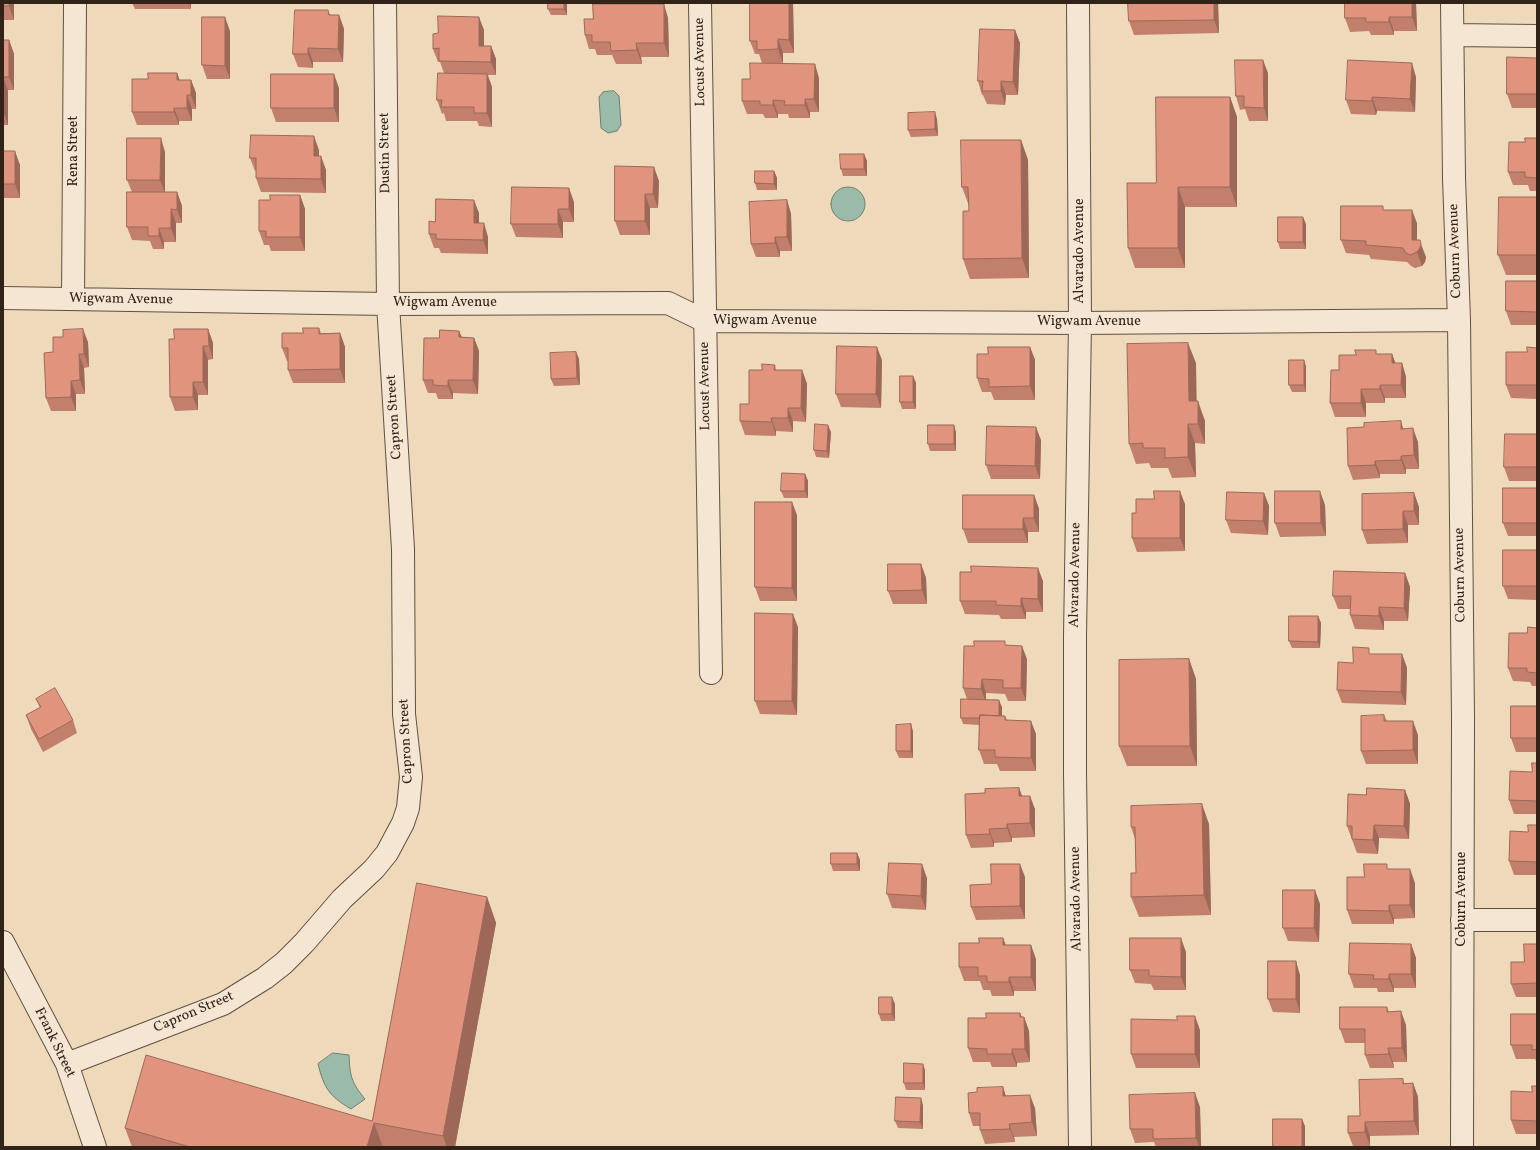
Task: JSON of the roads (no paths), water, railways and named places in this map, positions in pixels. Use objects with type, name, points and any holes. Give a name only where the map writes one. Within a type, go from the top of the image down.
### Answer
[{"type":"street","name":"Rena Street","points":[[73,300],[75,3]]},
{"type":"street","name":"Dustin Street","points":[[385,3],[388,304]]},
{"type":"street","name":"Locust Avenue","points":[[700,3],[711,673]]},
{"type":"street","name":"Alvarado Avenue","points":[[1078,3],[1080,323],[1075,636],[1075,773],[1080,1147]]},
{"type":"street","name":"Coburn Avenue","points":[[1452,3],[1454,178],[1459,320],[1463,710],[1462,1147]]},
{"type":"street","points":[[1453,35],[1537,36]]},
{"type":"street","name":"Wigwam Avenue","points":[[3,298],[388,304],[668,303],[705,321],[1080,323],[1459,320]]},
{"type":"street","name":"Capron Street","points":[[67,1064],[223,1004],[264,978],[289,958],[342,899],[374,869],[388,853],[402,823],[408,808],[411,777],[404,714],[403,549],[388,304]]},
{"type":"street","points":[[1462,920],[1537,920]]},
{"type":"street","name":"Frank Street","points":[[3,942],[67,1064],[95,1147]]}]
